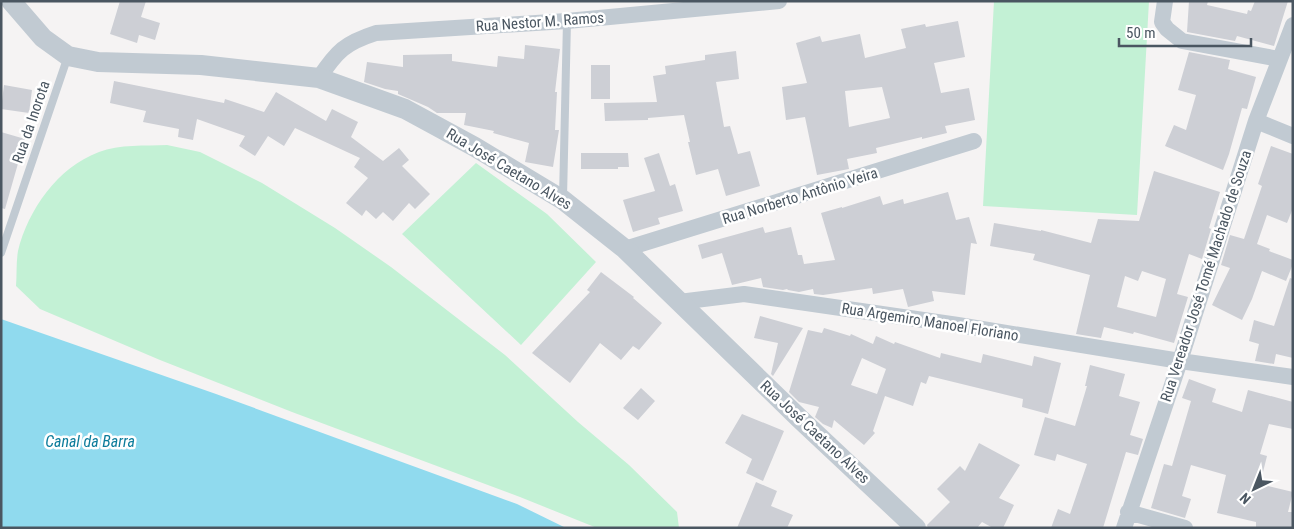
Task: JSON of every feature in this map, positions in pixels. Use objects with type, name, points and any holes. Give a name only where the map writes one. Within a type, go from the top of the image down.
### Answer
[{"type":"street","name":"Rua José Caetano Alves","points":[[11,1],[44,38],[68,56],[98,62],[201,65],[319,78],[405,109],[475,147],[563,200],[625,250],[916,528]]},
{"type":"street","name":"Rua Nestor M. Ramos","points":[[319,78],[333,57],[355,40],[376,33],[567,21],[779,1]]},
{"type":"street","points":[[1165,1],[1162,22],[1167,29],[1182,41],[1280,59]]},
{"type":"street","name":"Rua Vereador José Tomé Machado de Souza","points":[[1126,520],[1180,361],[1256,121],[1292,28]]},
{"type":"street","points":[[1256,121],[1293,136]]},
{"type":"street","name":"Rua Norberto Antônio Veira","points":[[625,250],[974,141]]},
{"type":"street","name":"Rua Argemiro Manoel Floriano","points":[[679,302],[744,294],[1293,377]]},
{"type":"street","points":[[1126,520],[1185,528]]},
{"type":"lane","points":[[563,200],[567,21]]},
{"type":"lane","name":"Rua da Inorota","points":[[1,253],[68,56]]},
{"type":"green space","points":[[994,1],[1149,1],[1137,215],[983,206]]},
{"type":"green space","points":[[167,145],[200,152],[262,183],[335,228],[391,267],[505,355],[578,422],[629,465],[677,512],[679,528],[597,528],[520,497],[292,412],[160,360],[40,309],[16,286],[17,260],[18,251],[29,220],[47,192],[70,168],[99,152],[124,147]]},
{"type":"green space","points":[[476,163],[547,214],[596,262],[521,345],[402,234]]},
{"type":"water","name":"Canal da Barra","points":[[1,319],[216,394],[517,504],[566,528],[1,528]]},
{"type":"building","points":[[120,1],[146,1],[141,17],[160,23],[155,40],[139,35],[137,43],[110,34]]},
{"type":"building","points":[[1189,1],[1208,1],[1207,5],[1247,14],[1248,10],[1251,11],[1255,1],[1288,1],[1274,46],[1237,36],[1235,41],[1187,32]]},
{"type":"building","points":[[958,21],[965,57],[934,63],[941,93],[969,88],[975,120],[945,126],[947,133],[876,148],[877,153],[847,159],[849,169],[817,175],[805,117],[786,120],[782,87],[807,83],[796,43],[820,36],[822,42],[860,34],[865,58],[906,48],[901,29],[925,24],[926,27]],"holes":[[[882,87],[890,118],[849,127],[845,91]]]},
{"type":"building","points":[[525,45],[560,49],[555,92],[557,92],[555,130],[559,130],[553,167],[525,162],[529,143],[493,133],[494,131],[464,125],[466,113],[437,113],[398,94],[398,91],[364,82],[367,62],[403,67],[403,55],[452,54],[452,61],[497,67],[498,56],[524,59]]},
{"type":"building","points":[[736,51],[739,79],[716,82],[724,127],[730,126],[738,154],[750,151],[760,186],[726,196],[718,169],[696,175],[684,115],[648,118],[648,120],[605,121],[604,103],[657,102],[653,76],[666,74],[665,66],[705,60],[705,55]]},
{"type":"building","points":[[1189,52],[1230,60],[1228,69],[1256,77],[1247,109],[1242,108],[1223,170],[1165,146],[1174,125],[1186,130],[1196,95],[1178,90]]},
{"type":"building","points":[[591,65],[610,65],[610,99],[591,99]]},
{"type":"building","points":[[114,81],[224,103],[225,99],[264,112],[276,92],[326,121],[332,109],[358,122],[351,137],[383,161],[399,148],[409,160],[402,166],[430,194],[415,209],[409,203],[393,221],[383,212],[376,219],[366,210],[362,216],[346,203],[368,178],[354,167],[360,158],[295,128],[284,146],[268,136],[255,156],[239,146],[245,136],[197,119],[193,140],[178,137],[179,129],[143,122],[146,111],[110,103]]},
{"type":"building","points":[[4,85],[32,90],[29,113],[1,109]]},
{"type":"building","points":[[1,132],[25,139],[5,209],[1,208]]},
{"type":"building","points":[[1271,146],[1293,154],[1293,208],[1287,223],[1267,215],[1257,244],[1270,249],[1269,251],[1293,260],[1293,264],[1286,281],[1262,271],[1242,320],[1212,305],[1230,268],[1221,265],[1230,235],[1244,239],[1262,186],[1258,184]]},
{"type":"building","points":[[581,153],[628,153],[629,167],[618,167],[618,169],[581,169]]},
{"type":"building","points":[[659,153],[670,186],[675,184],[683,211],[658,218],[660,224],[633,232],[623,200],[655,191],[644,158]]},
{"type":"building","points":[[1154,171],[1220,192],[1202,259],[1189,254],[1177,294],[1188,297],[1174,343],[1134,332],[1133,334],[1104,327],[1101,338],[1076,334],[1090,275],[1033,260],[1035,254],[990,246],[994,223],[1041,230],[1091,243],[1098,219],[1139,221]],"holes":[[[1142,271],[1166,279],[1156,317],[1117,307],[1125,276],[1138,281]]]},
{"type":"building","points":[[948,192],[956,220],[969,217],[977,244],[971,243],[965,295],[932,291],[934,301],[908,307],[903,289],[873,294],[872,288],[823,295],[814,294],[813,289],[799,292],[763,287],[761,278],[732,285],[722,253],[702,259],[698,245],[763,227],[765,233],[791,227],[798,255],[802,255],[804,264],[835,260],[821,213],[880,196],[883,205],[903,199],[904,204]]},
{"type":"building","points":[[601,272],[634,297],[662,323],[639,350],[633,346],[621,360],[600,343],[570,383],[532,353],[590,292],[587,290]]},
{"type":"building","points":[[1290,278],[1293,279],[1293,358],[1276,354],[1274,364],[1255,361],[1259,344],[1249,341],[1254,320],[1274,326]]},
{"type":"building","points":[[760,316],[803,328],[773,376],[771,374],[778,343],[754,338]]},
{"type":"building","points":[[824,328],[850,336],[851,334],[873,344],[876,336],[894,344],[895,342],[940,358],[941,353],[981,363],[983,354],[1032,366],[1034,356],[1061,363],[1048,414],[1022,407],[1023,399],[929,376],[926,384],[921,382],[913,406],[885,396],[873,431],[875,433],[864,445],[834,420],[832,428],[823,424],[815,417],[819,407],[799,402],[789,392],[808,330],[822,333]],"holes":[[[862,358],[886,369],[877,394],[851,385]]]},
{"type":"building","points":[[1090,365],[1125,374],[1119,396],[1140,402],[1130,435],[1143,439],[1138,455],[1126,452],[1103,528],[1051,528],[1058,509],[1070,514],[1087,464],[1057,454],[1055,461],[1034,455],[1045,417],[1075,426],[1087,386],[1085,386]]},
{"type":"building","points":[[1189,379],[1216,389],[1212,402],[1242,412],[1248,390],[1293,402],[1293,429],[1269,424],[1260,454],[1267,456],[1260,484],[1293,492],[1288,512],[1293,512],[1293,528],[1256,528],[1256,522],[1217,513],[1226,475],[1191,465],[1182,496],[1191,499],[1185,518],[1151,508],[1164,464],[1172,466],[1191,401],[1182,398]]},
{"type":"building","points":[[641,388],[655,401],[638,420],[623,408]]},
{"type":"building","points":[[742,414],[784,431],[763,481],[746,473],[752,459],[725,443]]},
{"type":"building","points":[[979,443],[1020,465],[999,498],[1014,505],[1003,528],[993,528],[982,522],[977,528],[928,528],[927,525],[950,502],[937,489],[960,466],[965,471]]},
{"type":"building","points":[[756,482],[777,491],[771,506],[793,515],[787,528],[737,528]]}]
